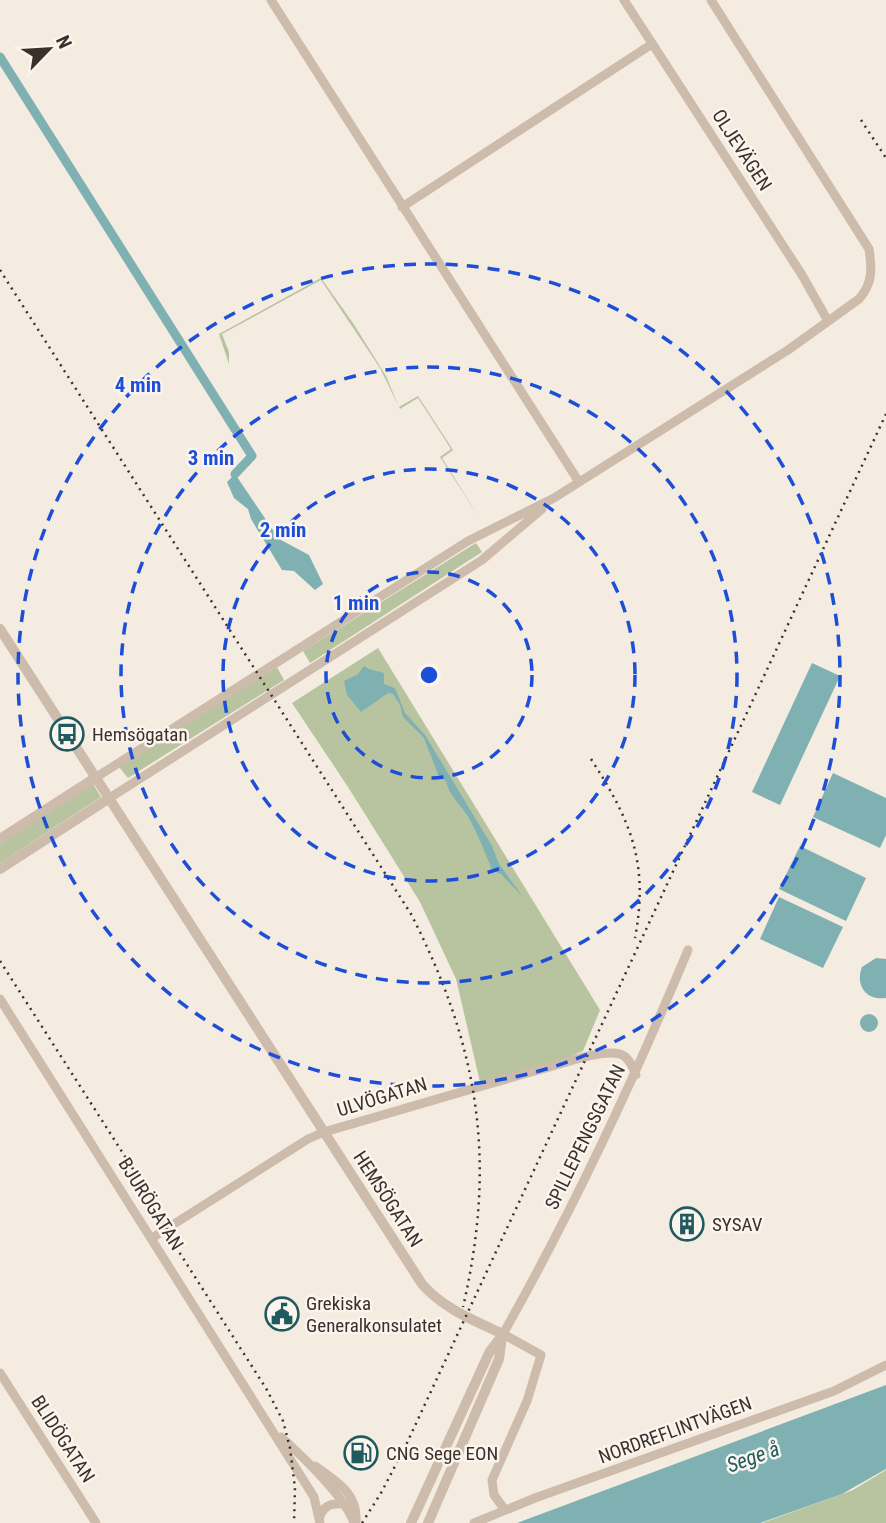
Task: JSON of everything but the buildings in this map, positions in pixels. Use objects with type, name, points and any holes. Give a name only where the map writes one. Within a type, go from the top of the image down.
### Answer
[{"type":"street","name":"OLJEVÄGEN","points":[[624,0],[802,275],[828,321]]},
{"type":"street","points":[[0,839],[468,541],[554,498],[788,350],[859,299],[871,278],[869,248],[711,0]]},
{"type":"street","points":[[273,1],[579,482]]},
{"type":"street","points":[[402,207],[653,44]]},
{"type":"street","points":[[0,869],[482,560],[554,498]]},
{"type":"street","name":"HEMSÖGATAN","points":[[0,629],[408,1264],[432,1295],[461,1315],[503,1334]]},
{"type":"street","name":"SPILLEPENGSGATAN","points":[[411,1523],[489,1353],[503,1334],[572,1207],[636,1074],[688,950]]},
{"type":"street","name":"BJURÖGATAN","points":[[0,999],[272,1428],[314,1497],[319,1522]]},
{"type":"street","name":"ULVÖGATAN","points":[[152,1238],[308,1139],[324,1132],[473,1087],[611,1053],[622,1055],[631,1062],[636,1074]]},
{"type":"street","points":[[503,1334],[541,1355],[527,1401],[492,1480],[495,1495],[505,1510]]},
{"type":"street","name":"SPILLEPENGSGATAN","points":[[428,1523],[499,1359],[503,1334]]},
{"type":"street","name":"NORDREFLINTVÄGEN","points":[[474,1523],[834,1391],[886,1365]]},
{"type":"street","name":"BLIDÖGATAN","points":[[0,1373],[96,1523]]},
{"type":"street","name":"BJURÖGATAN","points":[[272,1428],[308,1462],[344,1504],[355,1523]]},
{"type":"street","name":"BJURÖGATAN","points":[[308,1462],[346,1490],[356,1508],[355,1523]]},
{"type":"street","points":[[319,1522],[322,1509],[344,1504]]},
{"type":"green space","points":[[321,278],[386,376],[399,407],[380,368],[321,280],[222,334],[229,352],[229,364],[219,334]]},
{"type":"green space","points":[[418,396],[453,450],[442,458],[479,517],[440,457],[451,449],[418,398],[400,409],[399,407]]},
{"type":"green space","points":[[476,543],[482,552],[310,663],[303,651]]},
{"type":"green space","points":[[378,648],[600,1010],[583,1051],[554,1063],[480,1082],[456,979],[420,902],[292,703]]},
{"type":"green space","points":[[277,667],[284,680],[128,778],[119,767]]},
{"type":"green space","points":[[93,784],[101,797],[0,863],[0,844]]},
{"type":"green space","points":[[886,1470],[886,1523],[762,1523],[853,1490]]},
{"type":"water","points":[[235,474],[279,539],[309,555],[323,584],[315,590],[294,571],[282,570],[251,519],[248,509],[234,498],[227,482]]},
{"type":"water","points":[[812,663],[840,676],[780,805],[752,792]]},
{"type":"water","points":[[364,666],[384,673],[384,684],[395,688],[405,713],[425,735],[492,846],[499,864],[523,897],[501,874],[492,870],[469,818],[452,796],[446,781],[439,777],[424,738],[403,717],[393,694],[388,693],[361,712],[347,695],[344,681],[358,674]]},
{"type":"water","points":[[833,773],[886,798],[886,835],[880,848],[813,817]]},
{"type":"water","points":[[800,846],[866,878],[846,921],[779,889]]},
{"type":"water","points":[[779,897],[843,927],[823,968],[760,939]]},
{"type":"water","points":[[876,958],[886,959],[886,998],[873,997],[861,986],[862,967]]},
{"type":"water","points":[[869,1014],[875,1017],[878,1023],[875,1029],[869,1032],[863,1029],[860,1023],[863,1017]]},
{"type":"water","name":"Sege å","points":[[886,1385],[886,1469],[842,1494],[760,1523],[517,1523]]},
{"type":"waterway","points":[[0,57],[252,456],[235,474]]},
{"type":"railway","points":[[861,120],[886,158]]},
{"type":"railway","points":[[0,270],[411,914],[434,963],[453,1011],[475,1105],[479,1202],[463,1307]]},
{"type":"railway","points":[[362,1523],[406,1445],[886,414]]},
{"type":"railway","points":[[591,759],[617,803],[633,844],[640,887],[635,938]]},
{"type":"railway","points":[[0,961],[133,1169],[156,1206],[174,1244],[267,1390],[283,1421],[290,1448],[295,1488],[294,1523]]},
{"type":"place","name":"Hemsögatan","points":[[67,734]]},
{"type":"place","name":"SYSAV","points":[[687,1224]]},
{"type":"place","name":"Grekiska Generalkonsulatet","points":[[282,1314]]},
{"type":"place","name":"CNG Sege EON","points":[[361,1453]]}]
